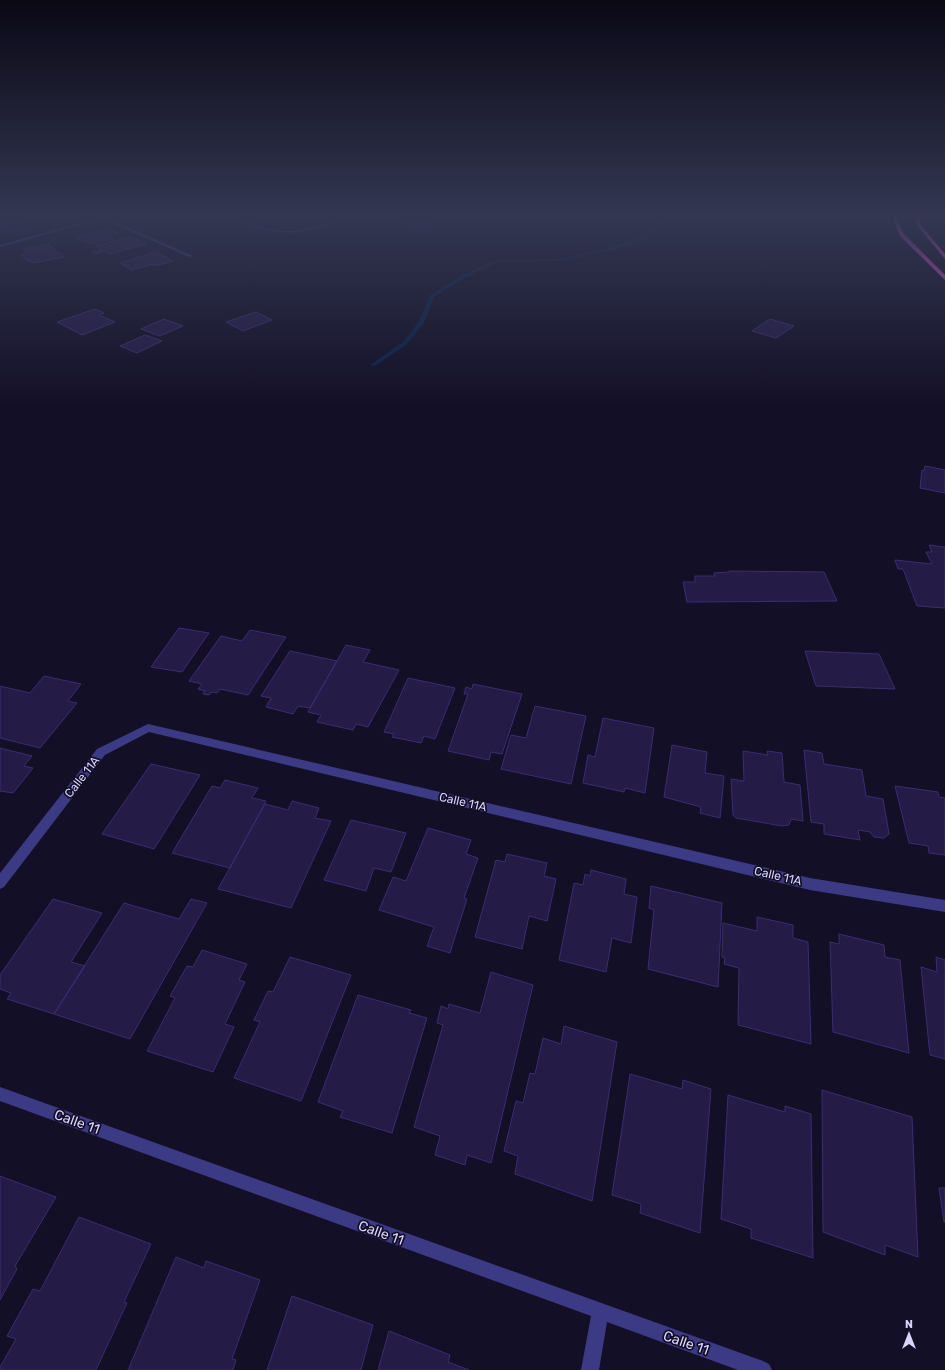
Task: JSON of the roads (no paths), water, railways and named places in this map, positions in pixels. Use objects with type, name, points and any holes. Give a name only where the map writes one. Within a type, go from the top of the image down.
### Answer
[{"type":"street","name":"Calle 11A","points":[[0,883],[101,752],[148,728],[810,884],[945,906]]},
{"type":"street","name":"Calle 11","points":[[0,1094],[763,1370]]},
{"type":"street","points":[[590,1370],[600,1312]]},
{"type":"waterway","points":[[373,365],[405,343],[421,323],[432,296],[459,279]]}]
